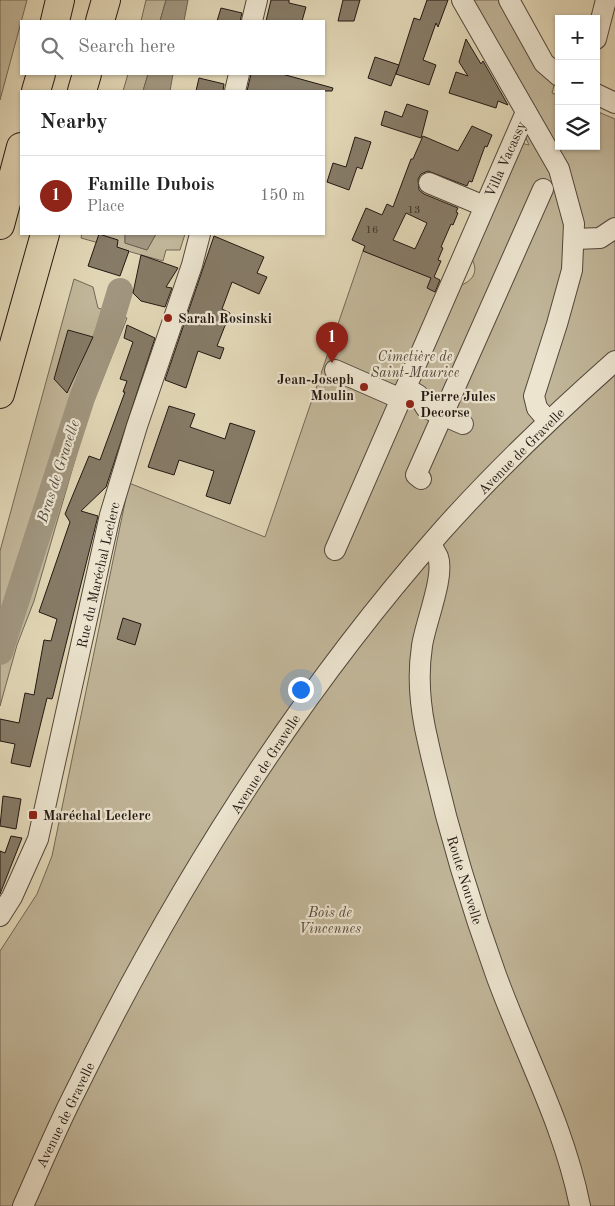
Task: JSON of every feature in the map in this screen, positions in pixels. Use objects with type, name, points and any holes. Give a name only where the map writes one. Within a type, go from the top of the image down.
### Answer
[{"type":"highway","points":[[54,20],[60,0]]},
{"type":"highway","points":[[100,20],[106,0]]},
{"type":"highway","points":[[36,90],[41,75]]},
{"type":"highway","points":[[82,90],[86,75]]},
{"type":"highway","points":[[0,225],[20,151]]},
{"type":"highway","points":[[0,394],[45,235]]},
{"type":"street","points":[[252,20],[257,0]]},
{"type":"street","points":[[462,0],[559,169],[570,207],[575,239],[572,270],[534,396],[538,408],[548,422]]},
{"type":"street","points":[[509,0],[544,63],[555,73]]},
{"type":"street","points":[[600,24],[606,0]]},
{"type":"street","points":[[235,90],[239,75]]},
{"type":"street","points":[[600,96],[615,103]]},
{"type":"street","name":"Villa Vacassy","points":[[335,550],[526,112]]},
{"type":"street","name":"Villa Vacassy","points":[[429,182],[484,206]]},
{"type":"street","points":[[421,479],[416,474],[434,412],[543,189]]},
{"type":"street","points":[[575,239],[600,238],[615,228]]},
{"type":"street","name":"Rue du Maréchal Leclerc","points":[[0,916],[12,898],[38,838],[110,514],[137,426],[192,265],[200,235]]},
{"type":"street","name":"Avenue de Gravelle","points":[[23,1206],[75,1092],[190,881],[295,717],[355,636],[431,544],[548,422],[615,361]]},
{"type":"street","points":[[335,370],[401,398],[418,394],[434,412],[463,424]]},
{"type":"street","name":"Route Nouvelle","points":[[431,544],[438,558],[440,571],[422,646],[421,710],[434,770],[455,849],[496,976],[549,1106],[576,1183],[580,1206]]},
{"type":"green space","points":[[0,0],[27,0],[22,20],[20,20],[0,100]]},
{"type":"green space","points":[[146,0],[166,0],[160,20],[141,20]]},
{"type":"green space","name":"Bois de Vincennes","points":[[462,0],[503,0],[555,77],[552,93],[555,94],[555,150],[600,150],[600,113],[615,119],[615,1206],[0,1206],[0,951],[37,894],[52,856],[129,483],[265,537],[363,251],[455,287],[470,280],[475,272],[475,267],[470,256],[521,143],[529,145],[524,134],[531,119]]},
{"type":"green space","points":[[128,75],[148,75],[143,90],[123,90]]},
{"type":"green space","points":[[82,235],[125,235],[125,243],[147,250],[155,235],[185,235],[180,250],[166,250],[163,261],[81,238]]},
{"type":"green space","points":[[74,279],[93,287],[98,308],[127,318],[88,415],[34,601],[17,645],[0,706],[0,551]]},
{"type":"shaded area","points":[[166,0],[188,0],[184,20],[160,20]]},
{"type":"shaded area","points":[[148,75],[173,75],[170,90],[143,90]]},
{"type":"shaded area","points":[[125,235],[155,235],[147,250],[125,243]]},
{"type":"building","points":[[271,0],[289,0],[289,3],[306,7],[302,20],[266,20]]},
{"type":"building","points":[[343,0],[360,0],[354,21],[338,21]]},
{"type":"building","points":[[427,0],[448,0],[438,27],[436,23],[423,60],[436,65],[429,85],[396,74],[414,18],[420,20]]},
{"type":"building","points":[[221,8],[242,13],[240,20],[217,20]]},
{"type":"building","points":[[466,39],[481,64],[483,61],[508,105],[498,101],[496,108],[449,93],[456,72],[468,76],[459,62]]},
{"type":"building","points":[[375,57],[399,65],[391,86],[368,78]]},
{"type":"building","points":[[251,75],[286,75],[333,88],[332,91],[247,90]]},
{"type":"building","points":[[199,78],[224,84],[223,90],[196,90]]},
{"type":"building","points":[[407,104],[428,111],[421,138],[381,125],[385,111],[402,117]]},
{"type":"building","points":[[472,126],[492,135],[487,147],[485,146],[472,182],[469,181],[467,186],[428,171],[421,174],[418,179],[419,190],[424,194],[458,208],[453,225],[451,224],[441,247],[443,248],[438,260],[441,261],[434,277],[440,280],[435,292],[427,288],[431,278],[363,251],[365,246],[352,240],[366,208],[382,215],[387,204],[393,207],[411,159],[413,159],[423,136],[458,151]],"holes":[[[406,213],[427,223],[415,249],[393,240]]]},
{"type":"building","points":[[355,137],[371,142],[362,169],[357,167],[349,190],[327,182],[333,163],[346,167]]},
{"type":"building","points":[[99,235],[118,240],[117,247],[129,251],[120,276],[88,266]]},
{"type":"building","points":[[214,236],[264,257],[257,273],[267,277],[259,294],[232,282],[222,309],[230,313],[217,346],[224,348],[220,359],[198,351],[186,388],[165,380]]},
{"type":"building","points":[[141,255],[178,268],[166,287],[172,288],[165,307],[141,301],[133,293]]},
{"type":"building","points":[[127,325],[155,338],[106,487],[81,511],[98,516],[53,696],[52,699],[47,698],[30,767],[11,763],[15,744],[0,741],[0,719],[19,723],[25,693],[34,695],[44,640],[51,641],[57,619],[39,612],[70,522],[65,514],[89,456],[100,460],[125,392],[123,392],[127,381],[120,379],[133,342],[124,338]]},
{"type":"building","points":[[68,330],[93,337],[67,393],[54,379]]},
{"type":"building","points":[[169,406],[195,414],[190,427],[225,439],[230,423],[255,431],[230,504],[206,496],[214,471],[179,460],[174,475],[148,467]]},
{"type":"building","points":[[123,618],[141,624],[135,645],[117,639]]},
{"type":"building","points":[[3,796],[21,799],[16,829],[0,826]]},
{"type":"building","points":[[11,836],[22,838],[0,894],[0,851],[5,853]]},
{"type":"waterway","name":"Bras de Gravelle","points":[[0,652],[82,398],[107,334],[120,291]]},
{"type":"place","name":"Sarah Rosinski","points":[[168,318]]},
{"type":"place","name":"Famille Dubois","points":[[332,363]]},
{"type":"place","name":"Jean-Joseph Moulin","points":[[364,387]]},
{"type":"place","name":"Pierre Jules Decorse","points":[[410,404]]},
{"type":"place","name":"Maréchal Leclerc","points":[[33,815]]},
{"type":"park label","name":"Cimetière de Saint-Maurice","points":[[415,364]]}]
